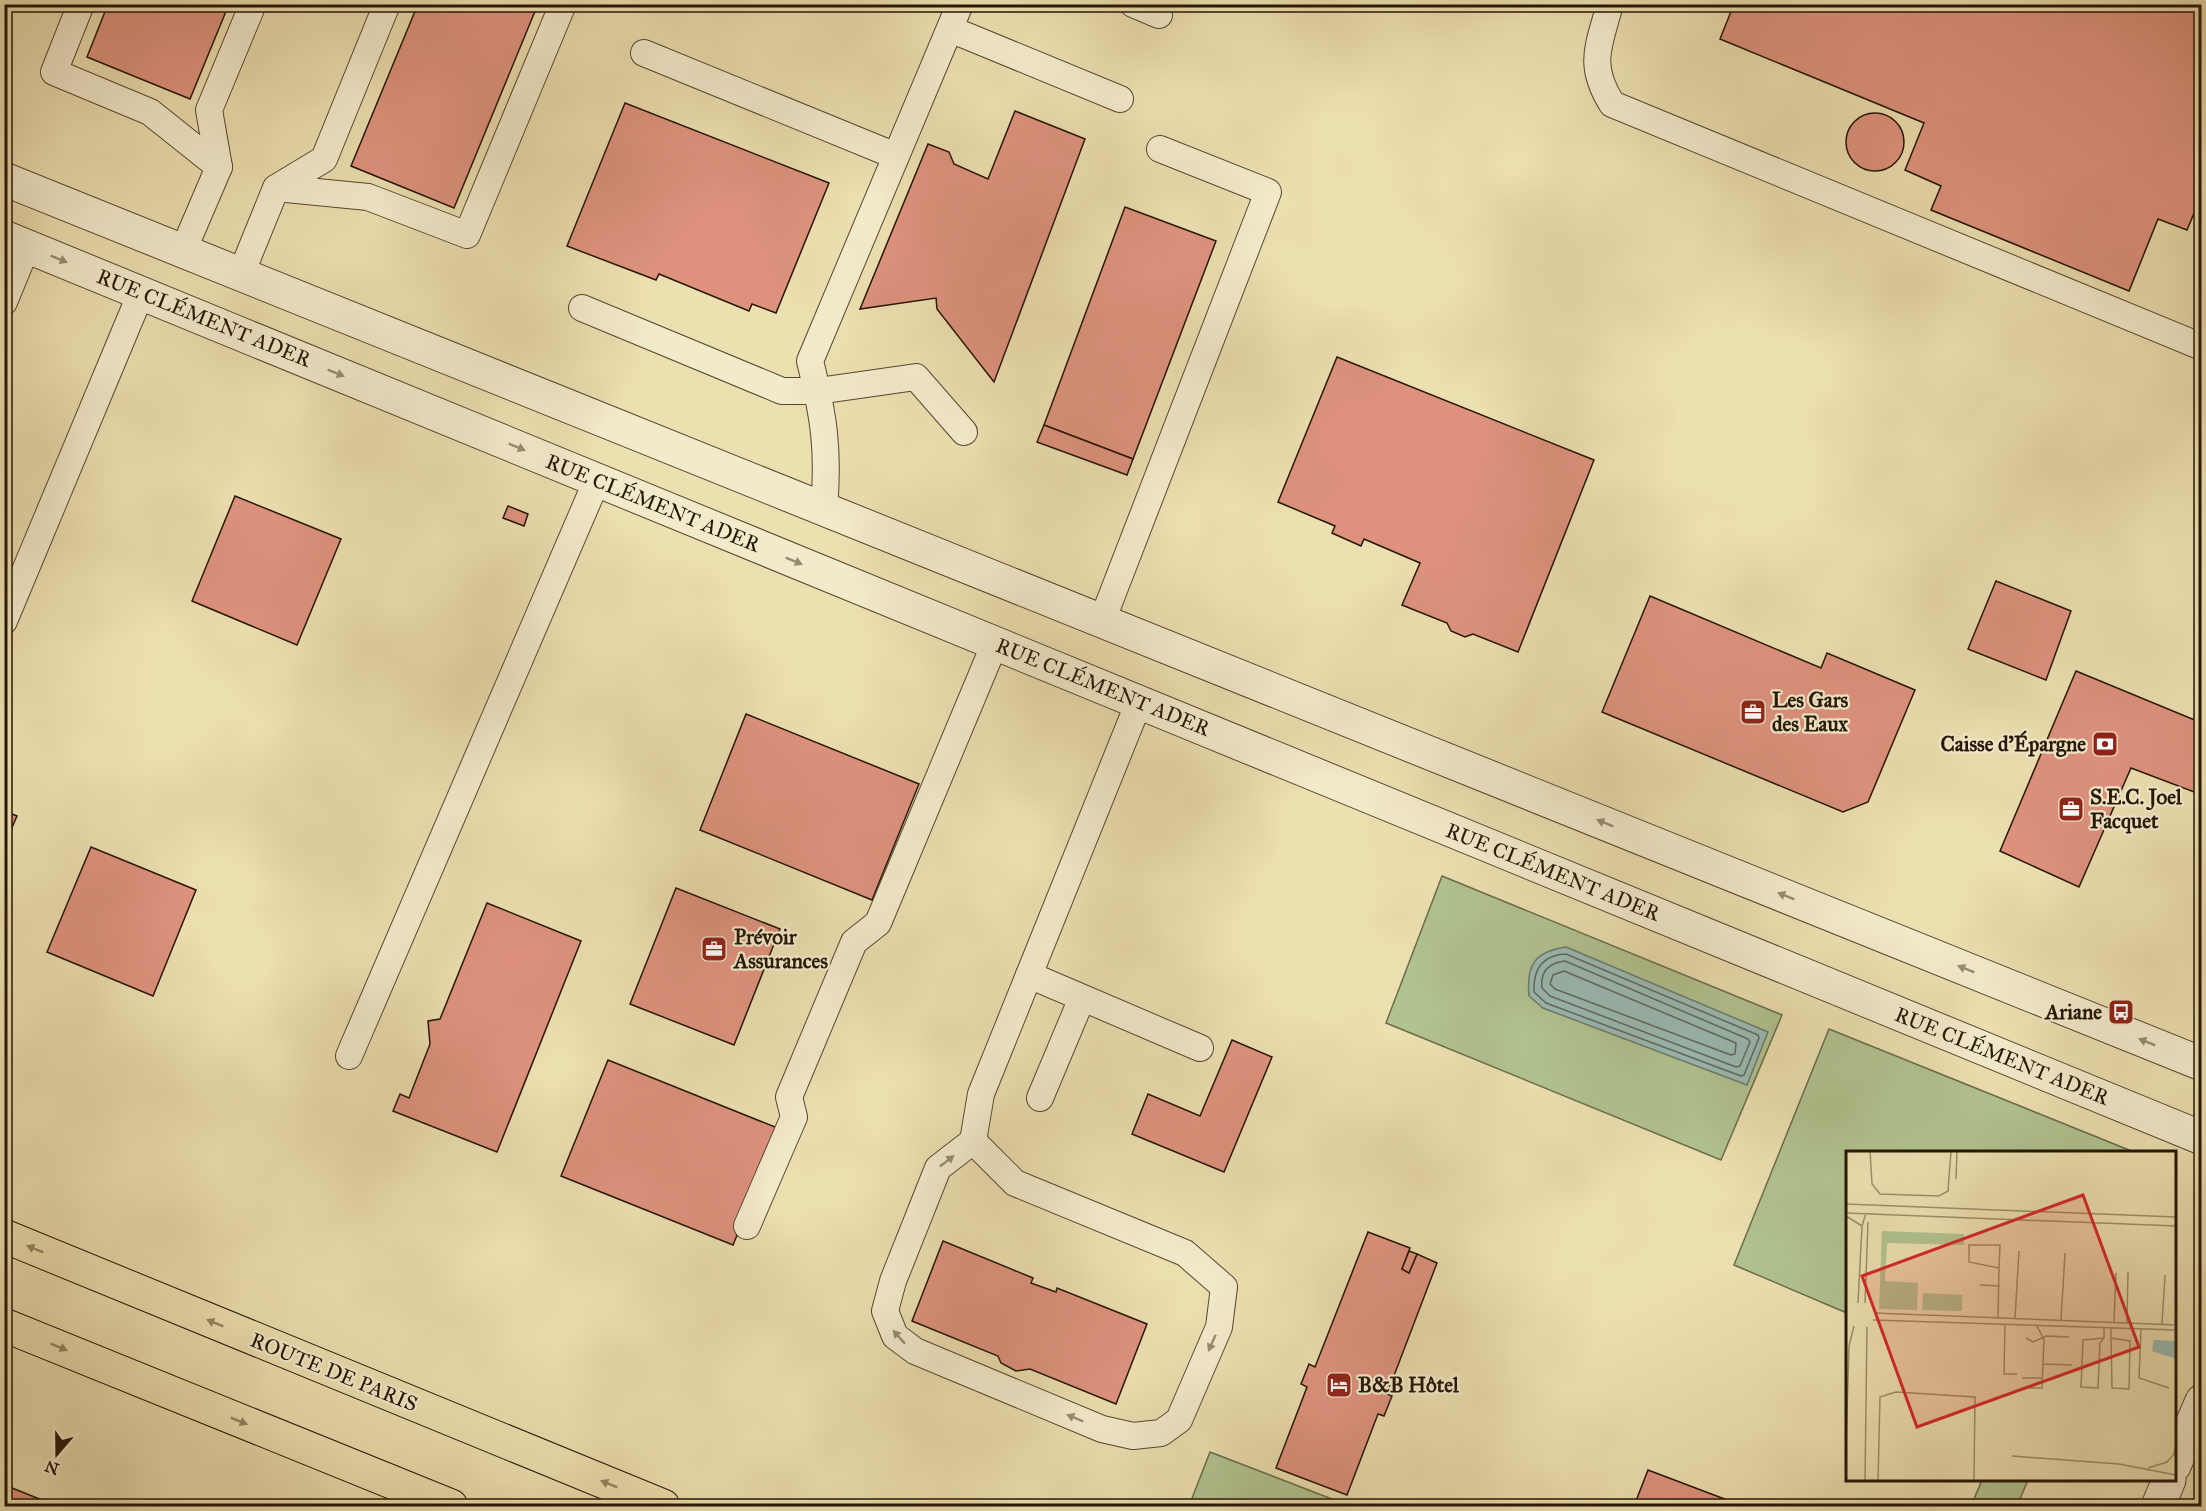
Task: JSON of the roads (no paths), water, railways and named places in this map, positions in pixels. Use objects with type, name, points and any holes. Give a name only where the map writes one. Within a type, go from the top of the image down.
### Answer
[{"type":"main road","name":"ROUTE DE PARIS","points":[[4,1236],[663,1506]]},
{"type":"main road","points":[[4,1325],[451,1506]]},
{"type":"street","points":[[4,179],[2202,1064]]},
{"type":"street","name":"RUE CLÉMENT ADER","points":[[16,241],[2202,1138]]},
{"type":"street","points":[[2176,1464],[2202,1401]]},
{"type":"street","points":[[2158,1506],[2168,1481]]},
{"type":"lane","points":[[81,4],[54,72],[150,112],[219,166]]},
{"type":"lane","points":[[183,251],[219,166],[209,110],[253,4]]},
{"type":"lane","points":[[240,274],[276,188],[324,159],[387,4]]},
{"type":"lane","points":[[276,188],[368,197],[468,235],[563,4]]},
{"type":"lane","points":[[824,509],[828,466],[823,411],[810,360],[960,4]]},
{"type":"lane","points":[[1133,4],[1158,15]]},
{"type":"lane","points":[[1610,4],[1596,58],[1599,84],[1612,104],[2202,347]]},
{"type":"lane","points":[[950,29],[1120,99]]},
{"type":"lane","points":[[644,53],[896,156]]},
{"type":"lane","points":[[1102,621],[1268,192],[1160,149]]},
{"type":"lane","points":[[4,302],[16,241]]},
{"type":"lane","points":[[4,621],[141,293]]},
{"type":"lane","points":[[582,308],[782,391],[818,391],[916,377],[964,432]]},
{"type":"lane","points":[[349,1056],[597,480]]},
{"type":"lane","points":[[747,1226],[794,1117],[789,1097],[854,942],[878,923],[995,643]]},
{"type":"lane","points":[[973,1141],[1015,1183],[1185,1253],[1224,1287],[1219,1327],[1179,1420],[1161,1433],[1133,1436],[1102,1429],[915,1352],[895,1335],[885,1311],[893,1281],[938,1168],[973,1141],[981,1094],[1139,702]]},
{"type":"lane","points":[[1029,975],[1200,1047]]},
{"type":"lane","points":[[1040,1098],[1082,998]]},
{"type":"water","points":[[1566,947],[1768,1032],[1747,1085],[1543,1008],[1529,996],[1531,968],[1540,956]]},
{"type":"place","name":"Les Gars des Eaux","points":[[1753,712]]},
{"type":"place","name":"Caisse d'Épargne","points":[[2105,744]]},
{"type":"place","name":"S.E.C. Joel Facquet","points":[[2071,809]]},
{"type":"place","name":"Prévoir Assurances","points":[[714,949]]},
{"type":"place","name":"Ariane","points":[[2121,1012]]},
{"type":"place","name":"B&B Hôtel","points":[[1339,1385]]}]
